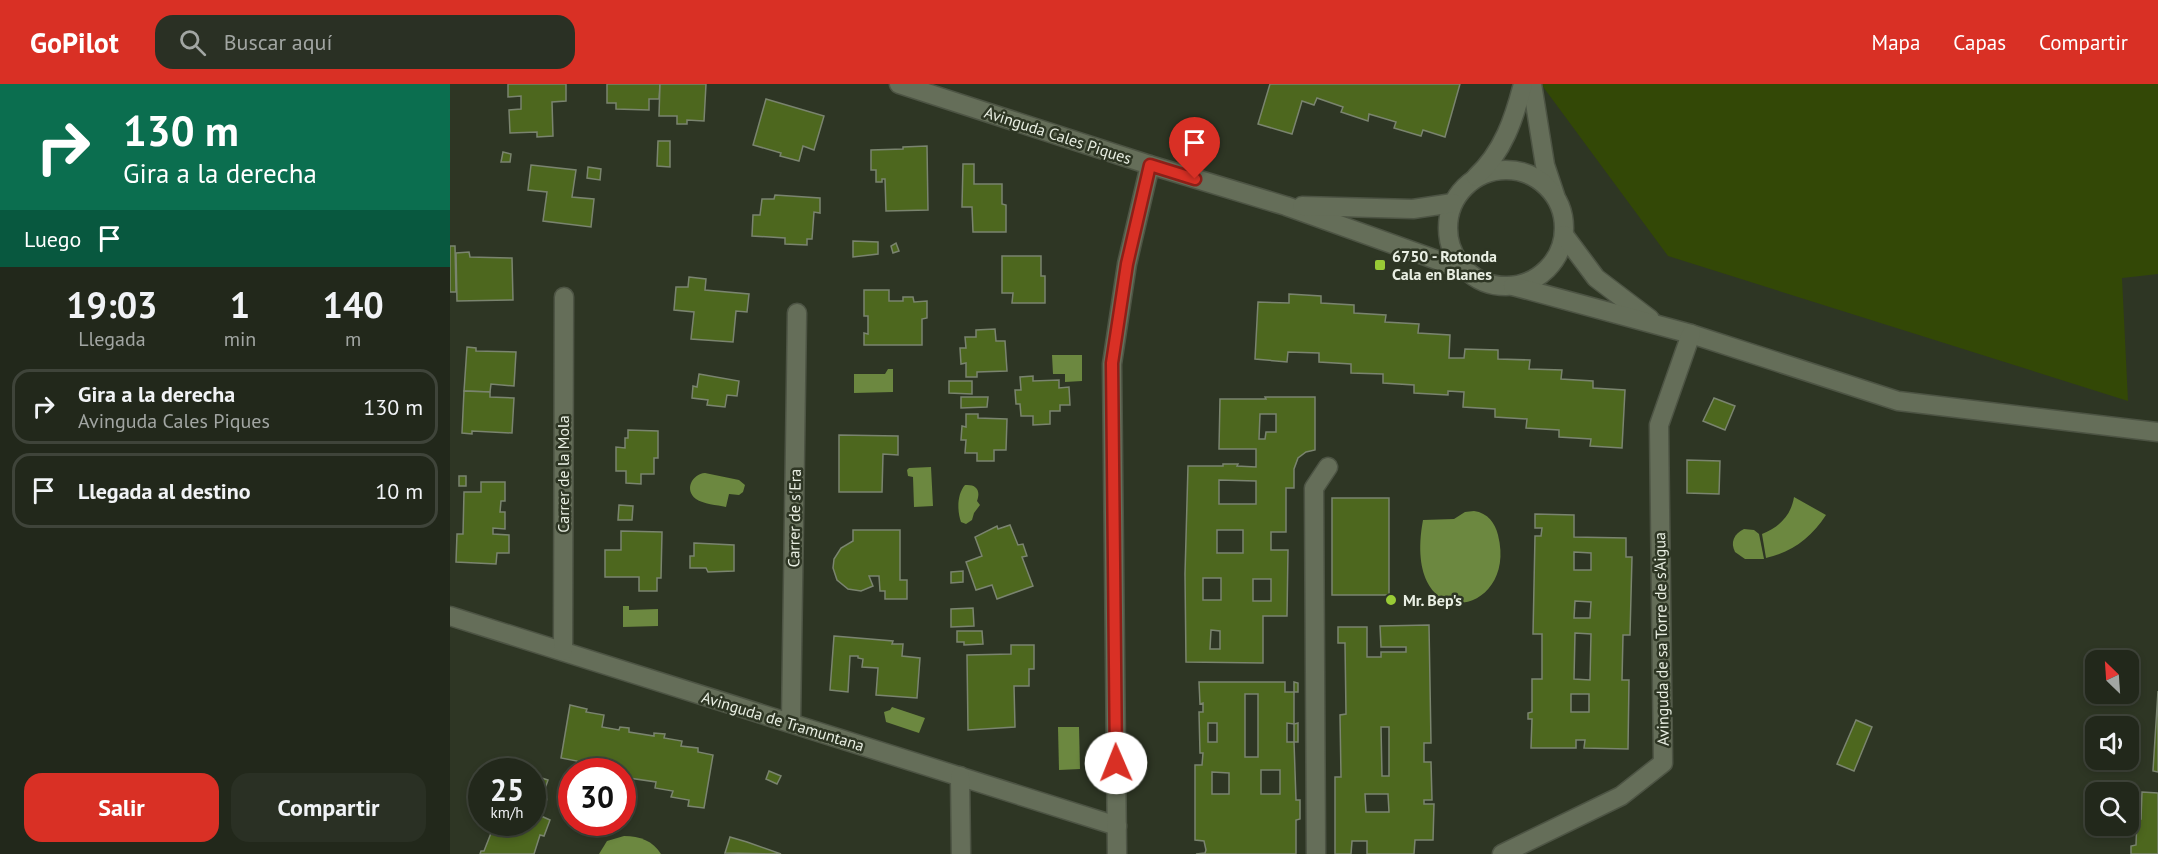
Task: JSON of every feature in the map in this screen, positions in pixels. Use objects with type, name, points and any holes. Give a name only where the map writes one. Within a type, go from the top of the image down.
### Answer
[{"type":"street","name":"Avinguda Cales Piques","points":[[899,84],[1286,206],[1465,270]]},
{"type":"street","points":[[1523,84],[1502,147],[1488,167],[1466,185],[1453,203],[1447,233],[1452,252],[1465,270],[1489,284],[1513,286],[1691,334],[1898,401],[2158,432]]},
{"type":"street","points":[[1513,286],[1540,276],[1556,259],[1564,235],[1564,215],[1545,165],[1532,84]]},
{"type":"street","points":[[1117,854],[1112,363],[1127,264],[1150,165]]},
{"type":"street","points":[[1473,180],[1488,172],[1515,170],[1547,185],[1556,197]]},
{"type":"street","name":"Avinguda Cales Piques","points":[[1286,206],[1413,209],[1453,203]]},
{"type":"street","points":[[1564,235],[1596,278],[1659,325]]},
{"type":"street","name":"Carrer de la Mola","points":[[563,651],[564,297]]},
{"type":"street","name":"Carrer de s'Era","points":[[791,723],[797,313]]},
{"type":"street","name":"Avinguda de sa Torre de s'Aigua","points":[[1502,854],[1621,796],[1663,764],[1659,425],[1691,334]]},
{"type":"street","points":[[1316,854],[1314,488],[1328,466]]},
{"type":"street","name":"Avinguda de Tramuntana","points":[[450,616],[1117,826]]},
{"type":"street","points":[[960,776],[961,854]]},
{"type":"shaded area","points":[[1541,84],[2158,84],[2158,274],[2122,278],[2128,401],[1668,256]]},
{"type":"shaded area","points":[[1052,355],[1082,355],[1082,381],[1065,382],[1065,374],[1053,374]]},
{"type":"shaded area","points":[[888,369],[893,369],[893,392],[854,393],[854,374],[885,374]]},
{"type":"shaded area","points":[[931,467],[933,506],[914,507],[913,477],[908,476],[907,470]]},
{"type":"shaded area","points":[[705,473],[739,480],[745,485],[743,492],[739,495],[729,494],[726,507],[699,501],[692,495],[690,487],[696,476]]},
{"type":"shaded area","points":[[965,485],[977,488],[977,501],[980,505],[972,520],[966,524],[961,522],[958,508],[960,493]]},
{"type":"shaded area","points":[[1794,497],[1826,515],[1814,531],[1800,543],[1766,558],[1762,534],[1783,520],[1790,510]]},
{"type":"shaded area","points":[[1474,511],[1487,516],[1495,526],[1500,563],[1492,584],[1478,598],[1460,603],[1443,599],[1428,584],[1421,558],[1423,520],[1454,519],[1465,512]]},
{"type":"shaded area","points":[[1744,529],[1754,530],[1759,534],[1764,559],[1745,559],[1735,552],[1734,539]]},
{"type":"shaded area","points":[[623,606],[629,606],[629,610],[658,609],[658,626],[623,627]]},
{"type":"shaded area","points":[[892,707],[925,718],[919,733],[886,722],[884,712]]},
{"type":"shaded area","points":[[1058,727],[1079,727],[1080,769],[1059,770]]},
{"type":"shaded area","points":[[624,836],[635,837],[646,840],[661,854],[599,854],[607,841]]},
{"type":"building","points":[[508,84],[566,84],[566,101],[552,102],[553,136],[537,137],[537,132],[510,133],[509,110],[521,109],[521,96],[508,97]]},
{"type":"building","points":[[607,84],[660,84],[659,99],[649,99],[649,110],[616,109],[616,103],[607,103]]},
{"type":"building","points":[[660,84],[706,84],[704,121],[687,120],[687,124],[677,124],[677,116],[659,116]]},
{"type":"building","points":[[1270,84],[1460,84],[1445,137],[1423,130],[1421,136],[1394,128],[1396,122],[1369,114],[1368,121],[1341,112],[1343,107],[1317,98],[1314,105],[1302,101],[1292,134],[1258,124]]},
{"type":"building","points":[[766,99],[824,116],[814,150],[803,146],[799,161],[753,145]]},
{"type":"building","points":[[658,141],[670,141],[670,167],[657,166]]},
{"type":"building","points":[[927,146],[928,210],[886,211],[885,179],[882,179],[882,182],[876,182],[876,170],[871,170],[871,150]]},
{"type":"building","points":[[503,152],[511,154],[510,162],[501,162]]},
{"type":"building","points":[[963,164],[974,164],[974,184],[1002,184],[1002,204],[1006,205],[1006,232],[973,232],[972,207],[962,207]]},
{"type":"building","points":[[531,165],[576,170],[572,197],[594,199],[591,227],[543,221],[547,192],[528,190]]},
{"type":"building","points":[[588,167],[601,169],[600,180],[587,178]]},
{"type":"building","points":[[775,195],[820,198],[820,213],[814,212],[812,239],[807,239],[807,245],[785,244],[785,238],[752,236],[753,215],[760,215],[762,199],[774,199]]},
{"type":"building","points":[[853,241],[878,242],[878,254],[853,257]]},
{"type":"building","points":[[896,243],[899,251],[893,253],[891,246]]},
{"type":"building","points":[[450,246],[455,246],[456,292],[450,292]]},
{"type":"building","points":[[469,252],[470,257],[512,258],[513,300],[457,301],[456,253]]},
{"type":"building","points":[[1002,256],[1041,256],[1041,276],[1045,276],[1045,303],[1012,303],[1013,293],[1002,293]]},
{"type":"building","points":[[689,277],[706,279],[705,290],[749,294],[747,312],[736,311],[733,342],[691,339],[694,312],[674,310],[676,287],[688,287]]},
{"type":"building","points":[[864,290],[889,290],[889,301],[903,301],[903,297],[913,297],[914,302],[927,301],[927,318],[922,319],[922,345],[864,345],[864,333],[868,334],[868,316],[864,316]]},
{"type":"building","points":[[1289,294],[1321,296],[1321,303],[1354,305],[1354,313],[1386,315],[1385,322],[1419,324],[1418,333],[1450,335],[1449,358],[1464,358],[1465,349],[1498,350],[1498,359],[1530,360],[1529,369],[1562,370],[1561,379],[1593,381],[1593,388],[1625,390],[1622,448],[1590,446],[1591,439],[1559,437],[1559,430],[1526,428],[1527,419],[1495,417],[1495,409],[1463,407],[1464,392],[1448,391],[1448,395],[1414,393],[1414,385],[1383,383],[1383,374],[1351,373],[1351,364],[1319,362],[1319,353],[1288,352],[1287,362],[1255,359],[1258,302],[1289,303]]},
{"type":"building","points":[[995,329],[996,341],[1005,341],[1007,371],[977,372],[977,377],[966,377],[966,363],[961,364],[960,348],[966,348],[965,337],[976,337],[976,330]]},
{"type":"building","points":[[467,347],[476,348],[476,351],[516,352],[514,386],[491,384],[490,392],[464,391]]},
{"type":"building","points":[[699,374],[739,381],[737,396],[727,395],[725,407],[707,405],[708,400],[692,398],[693,386],[697,387]]},
{"type":"building","points":[[1033,376],[1033,381],[1059,380],[1059,388],[1069,387],[1070,405],[1060,405],[1060,411],[1050,411],[1050,424],[1033,425],[1033,416],[1021,416],[1020,404],[1016,404],[1015,390],[1021,390],[1020,377]]},
{"type":"building","points":[[949,381],[972,381],[972,394],[949,393]]},
{"type":"building","points":[[464,391],[490,392],[490,397],[514,398],[512,433],[472,431],[472,434],[462,433]]},
{"type":"building","points":[[961,397],[988,397],[987,407],[961,408]]},
{"type":"building","points":[[1265,397],[1315,397],[1315,450],[1306,452],[1298,458],[1294,469],[1294,488],[1286,488],[1286,532],[1271,532],[1271,550],[1288,550],[1287,616],[1263,616],[1263,663],[1186,662],[1185,574],[1188,466],[1238,464],[1237,466],[1256,467],[1256,449],[1219,449],[1220,399],[1266,399]],"holes":[[[1260,414],[1276,414],[1276,432],[1266,432],[1265,439],[1259,439]],[[1219,480],[1256,481],[1256,504],[1219,504]],[[1217,530],[1243,530],[1243,553],[1217,553]],[[1203,578],[1221,578],[1221,600],[1203,600]],[[1253,579],[1271,579],[1271,601],[1253,601]],[[1211,630],[1220,631],[1220,649],[1210,649]]]},
{"type":"building","points":[[1714,398],[1735,406],[1725,430],[1703,421]]},
{"type":"building","points":[[966,414],[978,414],[978,418],[1007,419],[1006,450],[994,450],[994,461],[977,461],[977,453],[965,453],[966,440],[961,440],[962,426],[966,427]]},
{"type":"building","points":[[628,430],[658,431],[658,458],[654,458],[654,474],[641,474],[641,484],[626,483],[626,471],[616,471],[616,447],[625,448]]},
{"type":"building","points":[[839,435],[898,436],[898,455],[883,454],[882,492],[839,492]]},
{"type":"building","points":[[1687,460],[1720,461],[1719,494],[1687,493]]},
{"type":"building","points":[[459,476],[466,476],[466,486],[459,486]]},
{"type":"building","points":[[481,482],[505,482],[505,501],[501,501],[500,512],[505,512],[505,529],[493,528],[493,534],[509,535],[509,553],[497,553],[496,564],[456,562],[457,534],[463,534],[464,492],[481,492]]},
{"type":"building","points":[[1332,498],[1389,498],[1389,595],[1332,595]]},
{"type":"building","points":[[619,505],[633,506],[632,520],[618,520]]},
{"type":"building","points":[[1535,514],[1574,515],[1574,537],[1626,538],[1626,557],[1632,557],[1630,635],[1623,635],[1622,680],[1629,680],[1628,749],[1584,748],[1585,740],[1576,740],[1576,748],[1531,748],[1532,719],[1528,719],[1528,713],[1532,712],[1532,679],[1542,679],[1542,634],[1533,634],[1535,536],[1541,536],[1542,528],[1535,528]],"holes":[[[1574,552],[1591,553],[1591,570],[1574,570]],[[1575,601],[1591,602],[1590,618],[1574,618]],[[1575,633],[1591,634],[1590,680],[1574,679]],[[1571,694],[1589,694],[1589,712],[1571,712]]]},
{"type":"building","points":[[1010,525],[1018,545],[1023,544],[1027,556],[1022,557],[1033,586],[997,599],[992,585],[976,590],[966,562],[982,556],[975,537],[997,526],[998,529]]},
{"type":"building","points":[[853,530],[900,530],[900,580],[907,580],[907,599],[885,599],[885,591],[880,591],[879,576],[869,576],[873,586],[861,591],[848,589],[837,580],[833,568],[834,559],[841,548],[853,541]]},
{"type":"building","points":[[621,531],[662,532],[661,578],[657,578],[657,591],[639,591],[639,577],[605,577],[605,550],[621,550]]},
{"type":"building","points":[[694,543],[734,545],[734,571],[708,572],[706,568],[690,568],[690,556],[694,556]]},
{"type":"building","points":[[963,571],[963,582],[951,583],[951,572]]},
{"type":"building","points":[[973,608],[974,626],[951,627],[951,609]]},
{"type":"building","points":[[1429,625],[1431,743],[1424,743],[1424,762],[1431,762],[1432,800],[1424,800],[1424,804],[1434,804],[1433,840],[1415,840],[1414,854],[1367,854],[1367,841],[1352,841],[1351,854],[1335,854],[1335,777],[1341,777],[1340,715],[1346,714],[1345,643],[1338,643],[1338,627],[1367,627],[1367,657],[1381,657],[1381,652],[1406,652],[1406,647],[1381,647],[1380,626]],"holes":[[[1381,727],[1389,727],[1389,776],[1382,776]],[[1365,794],[1388,794],[1389,812],[1366,812]]]},
{"type":"building","points":[[957,631],[982,631],[983,644],[964,645],[964,642],[957,642]]},
{"type":"building","points":[[834,636],[893,641],[892,644],[903,644],[902,656],[920,658],[917,698],[876,695],[878,668],[862,667],[863,659],[858,656],[850,656],[848,692],[830,690]]},
{"type":"building","points":[[1011,645],[1034,645],[1034,669],[1029,669],[1029,686],[1014,686],[1015,727],[968,730],[967,655],[1011,654]]},
{"type":"building","points":[[1199,682],[1285,682],[1285,692],[1294,692],[1294,724],[1287,723],[1287,742],[1294,742],[1296,800],[1300,800],[1300,819],[1296,820],[1296,854],[1196,854],[1205,853],[1206,850],[1204,841],[1195,840],[1195,765],[1202,765],[1203,753],[1200,753],[1199,712],[1203,712],[1203,703],[1200,704]],"holes":[[[1245,694],[1258,694],[1258,757],[1245,757]],[[1208,723],[1217,723],[1217,742],[1208,742]],[[1261,770],[1280,770],[1280,794],[1261,794]],[[1212,772],[1229,773],[1229,794],[1212,794]]]},
{"type":"building","points":[[1294,682],[1298,683],[1298,692],[1294,692]]},
{"type":"building","points":[[2158,691],[2158,772],[2153,771]]},
{"type":"building","points":[[570,705],[587,709],[586,712],[604,715],[602,727],[619,730],[620,727],[629,728],[629,732],[654,736],[654,733],[665,734],[664,738],[682,741],[681,746],[698,748],[698,752],[713,755],[704,808],[688,806],[689,800],[671,797],[673,791],[655,788],[656,782],[636,779],[636,758],[561,758]]},
{"type":"building","points":[[1856,720],[1872,727],[1854,771],[1837,764]]},
{"type":"building","points":[[1298,723],[1298,742],[1294,742],[1294,724]]},
{"type":"building","points":[[769,771],[781,776],[777,784],[766,779]]},
{"type":"building","points":[[2142,792],[2158,793],[2158,854],[2131,854],[2131,846],[2136,845],[2136,836],[2139,836],[2139,819],[2141,819]]},
{"type":"building","points":[[546,818],[550,820],[546,831]]},
{"type":"building","points":[[490,836],[540,836],[534,854],[480,854],[484,851]]},
{"type":"building","points":[[730,837],[747,842],[781,854],[725,853]]},
{"type":"place","name":"6750 - Rotonda Cala en Blanes","points":[[1380,265]]},
{"type":"place","name":"Mr. Bep's","points":[[1391,600]]},
{"type":"route","points":[[1116,763],[1112,363],[1127,264],[1150,165],[1195,179]]}]
